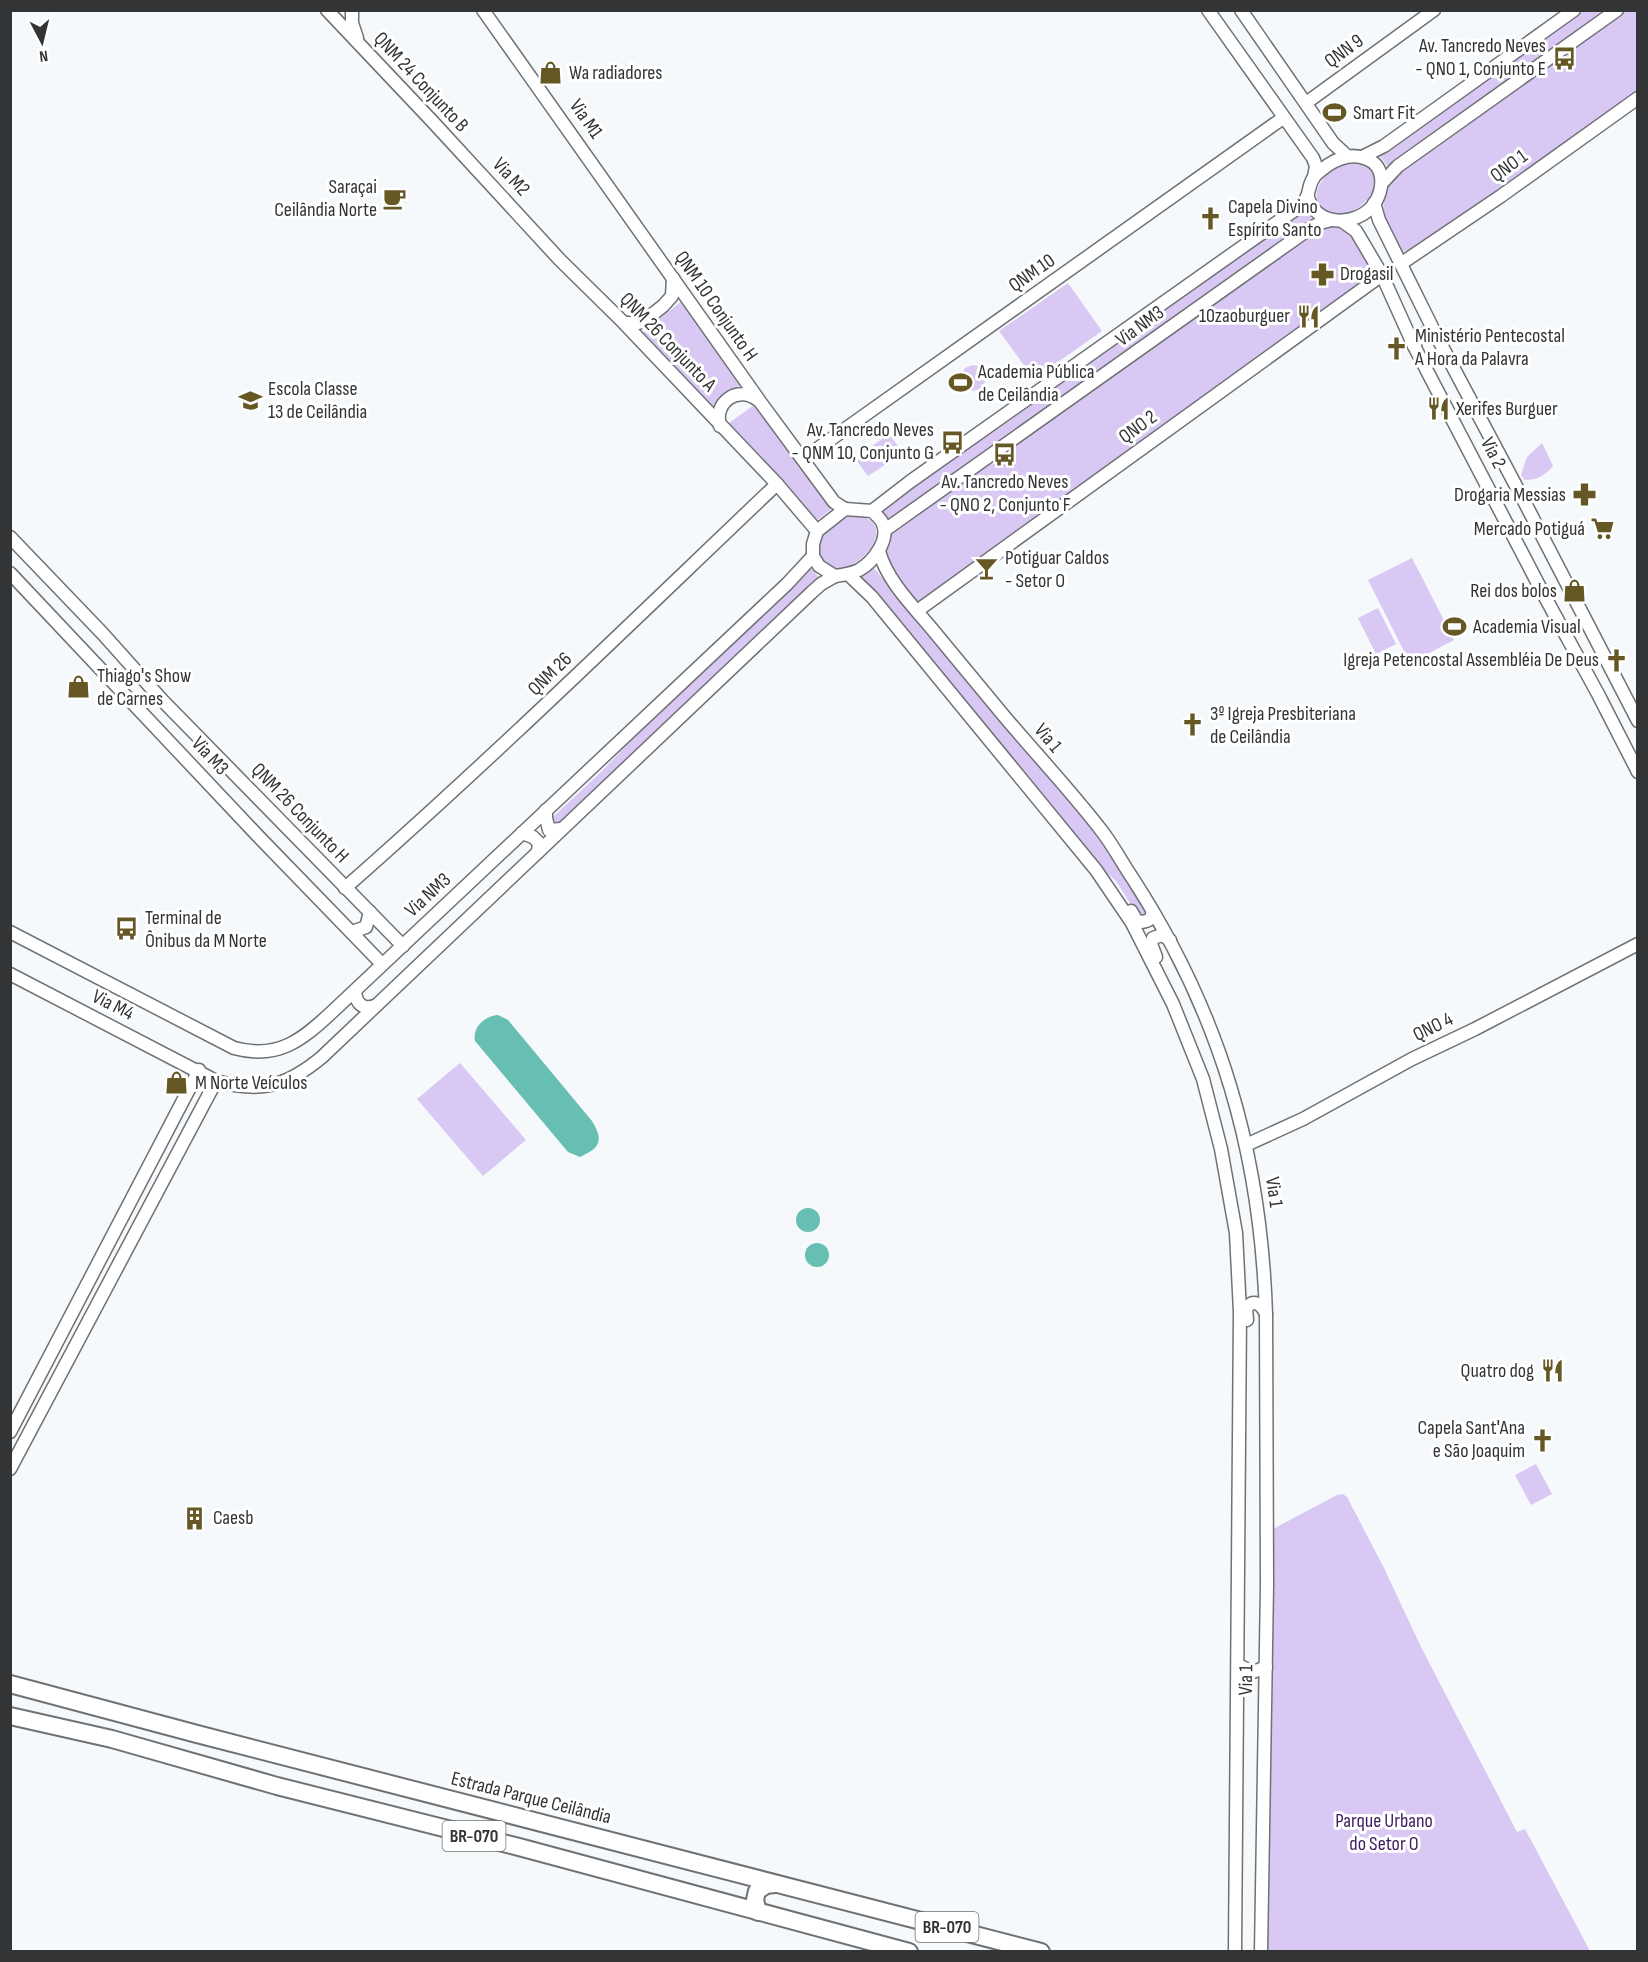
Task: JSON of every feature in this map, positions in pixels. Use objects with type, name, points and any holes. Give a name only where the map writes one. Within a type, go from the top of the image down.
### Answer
[{"type":"highway","name":"Estrada Parque Ceilândia","points":[[10,1684],[1041,1952]]},
{"type":"highway","name":"BR-070","points":[[10,1716],[112,1739],[277,1786],[519,1847],[909,1952]]},
{"type":"highway","points":[[189,1760],[200,1756],[204,1748],[204,1743],[197,1734]]},
{"type":"highway","points":[[758,1912],[755,1900],[757,1891],[774,1884]]},
{"type":"main road","name":"QNM 24 Conjunto B","points":[[327,10],[462,154]]},
{"type":"main road","points":[[352,10],[352,23],[359,44]]},
{"type":"main road","name":"Via M1","points":[[483,10],[600,173]]},
{"type":"main road","points":[[1208,10],[1313,158],[1316,166],[1308,197],[1311,207],[1321,216],[1337,220],[1360,214],[1374,203],[1382,183],[1398,166],[1617,10]]},
{"type":"main road","points":[[1241,10],[1334,143],[1347,156]]},
{"type":"main road","name":"QNN 9","points":[[1306,103],[1434,10]]},
{"type":"main road","points":[[1362,157],[1384,146],[1574,10]]},
{"type":"main road","name":"QNO 1","points":[[1402,263],[1501,196],[1638,98]]},
{"type":"main road","name":"QNM 10","points":[[803,459],[1283,118]]},
{"type":"main road","name":"Via M2","points":[[462,154],[530,227]]},
{"type":"main road","points":[[1314,177],[1327,166],[1347,156],[1362,157],[1378,166],[1382,183]]},
{"type":"main road","name":"QNM 10 Conjunto H","points":[[600,173],[760,403],[803,459]]},
{"type":"main road","name":"Via NM3","points":[[872,511],[911,481],[1296,209],[1308,197]]},
{"type":"main road","name":"Via 2","points":[[1374,203],[1436,335],[1638,722]]},
{"type":"main road","name":"Via 2","points":[[1337,220],[1356,231],[1382,275],[1414,346],[1638,772]]},
{"type":"main road","name":"Via NM3","points":[[885,530],[1309,229],[1320,223],[1337,220]]},
{"type":"main road","name":"QNM 26 Conjunto A","points":[[530,227],[777,484]]},
{"type":"main road","name":"QNO 2","points":[[917,611],[1382,275]]},
{"type":"main road","points":[[624,323],[633,324],[644,321],[663,306],[672,296],[673,278]]},
{"type":"main road","points":[[1402,321],[1420,318],[1424,309]]},
{"type":"main road","points":[[1414,346],[1419,336],[1427,332],[1436,335]]},
{"type":"main road","points":[[721,427],[719,411],[728,398],[737,394],[748,394],[760,403]]},
{"type":"main road","points":[[10,1432],[199,1070],[216,1081],[238,1087],[253,1088],[276,1084],[308,1068],[811,592],[835,576],[848,574],[866,565],[879,551],[885,530],[882,522],[872,511],[845,509],[834,502],[803,459]]},
{"type":"main road","points":[[777,484],[817,531]]},
{"type":"main road","name":"QNM 26","points":[[345,888],[533,717],[777,484]]},
{"type":"main road","points":[[835,576],[819,566],[813,556],[813,544],[817,531],[845,509]]},
{"type":"main road","name":"QNM 26 Conjunto H","points":[[13,541],[103,634],[162,700],[345,888]]},
{"type":"main road","name":"Via 1","points":[[879,551],[886,571],[917,611],[1101,831],[1152,910],[1189,977],[1218,1047],[1236,1104],[1255,1186],[1264,1261],[1266,1315],[1266,1667],[1261,1952]]},
{"type":"main road","name":"Via NM3","points":[[10,932],[209,1037],[243,1051],[267,1051],[296,1043],[308,1035],[403,946],[787,584],[813,556]]},
{"type":"main road","name":"Via M3","points":[[10,573],[382,964]]},
{"type":"main road","name":"Via 1","points":[[848,574],[872,597],[1096,870],[1132,923],[1173,1004],[1203,1080],[1221,1149],[1236,1233],[1240,1312],[1235,1952]]},
{"type":"main road","points":[[1598,694],[1603,696],[1612,694],[1618,685]]},
{"type":"main road","points":[[146,716],[159,714],[163,707],[162,700]]},
{"type":"main road","points":[[1609,717],[1612,710],[1622,706],[1631,708]]},
{"type":"main road","points":[[546,810],[549,830],[561,830]]},
{"type":"main road","points":[[522,833],[534,837],[539,843],[538,852]]},
{"type":"main road","points":[[1096,870],[1114,884],[1136,920],[1141,922],[1149,920],[1152,917],[1152,910]]},
{"type":"main road","points":[[345,888],[403,946]]},
{"type":"main road","points":[[352,932],[366,927],[370,912]]},
{"type":"main road","points":[[1170,940],[1158,935],[1153,938],[1151,944],[1173,988],[1173,1004]]},
{"type":"main road","name":"QNO 4","points":[[1246,1145],[1302,1119],[1638,944]]},
{"type":"main road","name":"Via M4","points":[[10,974],[199,1070]]},
{"type":"main road","points":[[355,991],[360,1005],[367,1008],[375,1006]]},
{"type":"main road","points":[[332,1012],[343,1019],[345,1035]]},
{"type":"main road","points":[[10,1469],[216,1081]]},
{"type":"main road","points":[[174,1118],[192,1128]]},
{"type":"main road","points":[[1240,1380],[1247,1365],[1246,1309],[1251,1303],[1258,1303],[1266,1315]]},
{"type":"main road","points":[[1238,1665],[1253,1672],[1266,1667]]},
{"type":"green space","points":[[1583,11],[1611,11],[1388,167],[1379,155]]},
{"type":"green space","points":[[1626,11],[1637,11],[1637,90],[1416,248],[1399,253],[1389,231],[1383,202],[1391,183],[1399,172]]},
{"type":"green space","points":[[1354,161],[1369,165],[1375,173],[1375,188],[1365,202],[1350,212],[1329,214],[1318,204],[1317,194],[1320,184],[1334,169]]},
{"type":"green space","points":[[1305,208],[1313,221],[888,522],[880,510],[1003,425]]},
{"type":"green space","points":[[1331,226],[1346,231],[1356,242],[1371,273],[1368,278],[919,602],[916,602],[902,586],[887,561],[887,542],[892,532],[1319,228]]},
{"type":"green space","points":[[1068,283],[1102,331],[1034,379],[999,331]]},
{"type":"green space","points":[[683,300],[741,384],[711,409],[641,334]]},
{"type":"green space","points":[[973,365],[982,367],[987,378],[981,389],[972,391],[961,375],[965,368]]},
{"type":"green space","points":[[754,405],[833,508],[817,520],[731,430],[729,423]]},
{"type":"green space","points":[[889,434],[903,453],[868,476],[855,458]]},
{"type":"green space","points":[[1542,443],[1553,466],[1541,476],[1525,480],[1521,475],[1527,457]]},
{"type":"green space","points":[[854,515],[867,519],[875,525],[876,534],[873,544],[858,561],[835,570],[820,561],[818,546],[820,540],[832,526]]},
{"type":"green space","points":[[1412,558],[1454,640],[1410,663],[1368,580]]},
{"type":"green space","points":[[810,568],[821,579],[563,822],[555,825],[553,817],[603,770],[661,709]]},
{"type":"green space","points":[[874,568],[1093,830],[1147,910],[1147,917],[1138,916],[1116,881],[1102,869],[1062,817],[875,592],[860,577]]},
{"type":"green space","points":[[1378,608],[1396,644],[1376,654],[1358,618]]},
{"type":"green space","points":[[460,1063],[526,1140],[483,1176],[417,1099]]},
{"type":"green space","points":[[1536,1464],[1552,1494],[1531,1505],[1515,1475]]},
{"type":"green space","name":"Parque Urbano do Setor O","points":[[1343,1494],[1347,1497],[1384,1568],[1421,1647],[1517,1832],[1525,1829],[1590,1951],[1264,1952],[1273,1529]]},
{"type":"shaded area","points":[[498,1015],[508,1020],[592,1121],[599,1139],[592,1150],[580,1157],[568,1152],[475,1041],[476,1031],[481,1023]]},
{"type":"shaded area","points":[[808,1208],[817,1211],[820,1220],[817,1229],[808,1232],[799,1229],[796,1220],[799,1211]]},
{"type":"shaded area","points":[[817,1243],[826,1246],[829,1255],[826,1264],[817,1267],[808,1264],[805,1255],[808,1246]]},
{"type":"place","name":"Av. Tancredo Neves - QNO 1, Conjunto E","points":[[1564,58]]},
{"type":"place","name":"Wa radiadores","points":[[551,73]]},
{"type":"place","name":"Smart Fit","points":[[1335,113]]},
{"type":"place","name":"Saraçai Ceilândia Norte","points":[[395,199]]},
{"type":"place","name":"Capela Divino Espírito Santo","points":[[1210,218]]},
{"type":"place","name":"Drogasil","points":[[1322,274]]},
{"type":"place","name":"10zaoburguer","points":[[1308,316]]},
{"type":"place","name":"Ministério Pentecostal A Hora da Palavra","points":[[1397,348]]},
{"type":"place","name":"Academia Pública de Ceilândia","points":[[960,383]]},
{"type":"place","name":"Escola Classe 13 de Ceilândia","points":[[250,401]]},
{"type":"place","name":"Xerifes Burguer","points":[[1438,409]]},
{"type":"place","name":"Av. Tancredo Neves - QNM 10, Conjunto G","points":[[952,442]]},
{"type":"place","name":"Av. Tancredo Neves - QNO 2, Conjunto F","points":[[1005,455]]},
{"type":"place","name":"Drogaria Messias","points":[[1584,495]]},
{"type":"place","name":"Mercado Potiguá","points":[[1603,529]]},
{"type":"place","name":"Potiguar Caldos - Setor O","points":[[987,569]]},
{"type":"place","name":"Rei dos bolos","points":[[1575,591]]},
{"type":"place","name":"Academia Visual","points":[[1455,627]]},
{"type":"place","name":"Igreja Petencostal Assembléia De Deus","points":[[1617,660]]},
{"type":"place","name":"Thiago's Show de Carnes","points":[[79,687]]},
{"type":"place","name":"3º Igreja Presbiteriana de Ceilândia","points":[[1192,725]]},
{"type":"place","name":"Terminal de Ônibus da M Norte","points":[[127,929]]},
{"type":"place","name":"M Norte Veículos","points":[[177,1083]]},
{"type":"place","name":"Quatro dog","points":[[1552,1371]]},
{"type":"place","name":"Capela Sant'Ana e São Joaquim","points":[[1543,1440]]},
{"type":"place","name":"Caesb","points":[[195,1518]]}]
